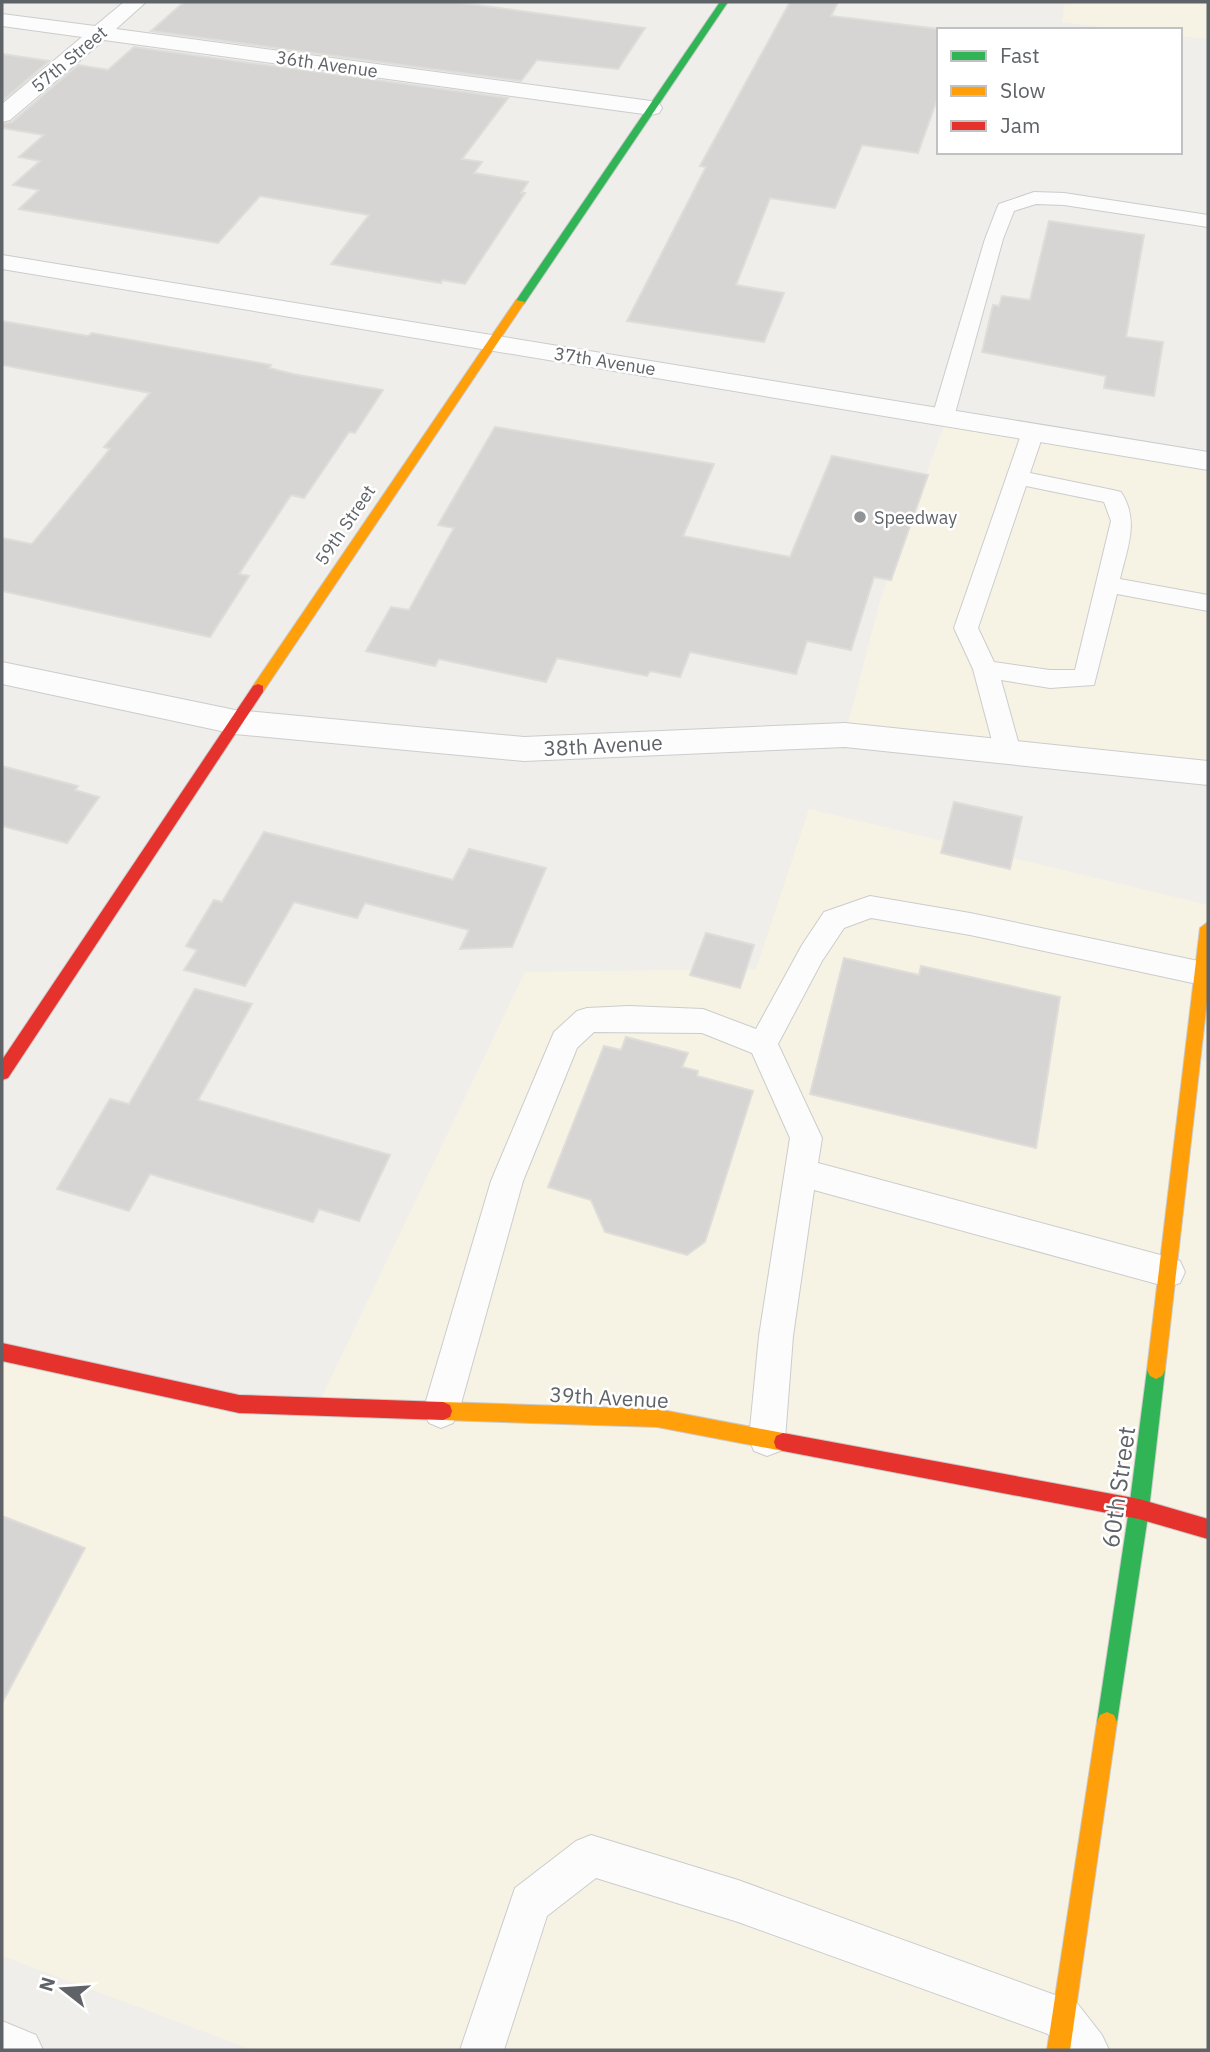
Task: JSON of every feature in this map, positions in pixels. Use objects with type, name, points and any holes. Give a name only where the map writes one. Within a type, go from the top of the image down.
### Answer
[{"type":"street","name":"57th Street","points":[[2,116],[136,2]]},
{"type":"street","name":"59th Street","points":[[2,1073],[235,722],[723,2]]},
{"type":"street","name":"36th Avenue","points":[[2,20],[651,108]]},
{"type":"street","name":"37th Avenue","points":[[2,262],[1208,461]]},
{"type":"street","name":"38th Avenue","points":[[2,673],[235,722],[524,749],[845,734],[1208,773]]},
{"type":"street","name":"60th Street","points":[[1069,2039],[1168,1272],[1197,1125],[1202,973],[1208,928]]},
{"type":"street","name":"39th Avenue","points":[[2,1352],[239,1404],[657,1418],[1139,1509],[1208,1529]]},
{"type":"lane","points":[[943,417],[994,239],[1006,208],[1034,198],[1064,199],[1208,221]]},
{"type":"lane","points":[[1008,752],[985,669],[966,628],[1033,432]]},
{"type":"lane","points":[[985,669],[1051,679],[1086,679],[1122,521],[1113,497],[1019,478]]},
{"type":"lane","points":[[1107,584],[1208,603]]},
{"type":"lane","points":[[763,1044],[812,953],[834,920],[870,907],[1202,973]]},
{"type":"lane","points":[[441,1411],[507,1181],[565,1041],[587,1020],[629,1018],[703,1021],[763,1044],[806,1138],[776,1336],[767,1439]]},
{"type":"lane","points":[[801,1172],[1168,1272]]},
{"type":"lane","points":[[482,2050],[530,1903],[592,1856],[738,1900],[1069,2039]]},
{"type":"lane","points":[[2,2043],[21,2050]]},
{"type":"shaded area","points":[[1065,2],[1208,2],[1208,39],[1182,36],[1182,28],[1112,28],[1062,22]]},
{"type":"shaded area","points":[[947,418],[1208,461],[1208,773],[845,735],[881,598]]},
{"type":"shaded area","points":[[809,809],[1208,905],[1208,945],[1193,1058],[1208,1062],[1208,2050],[253,2050],[2,1956],[2,1352],[239,1404],[317,1407],[525,972],[756,969]]},
{"type":"building","points":[[184,2],[456,2],[645,28],[618,69],[537,60],[521,81],[151,31]]},
{"type":"building","points":[[790,2],[838,2],[831,16],[937,29],[937,100],[918,153],[862,145],[835,208],[770,198],[736,285],[784,293],[764,342],[627,321],[706,167],[700,166]]},
{"type":"building","points":[[134,47],[508,98],[462,159],[482,162],[474,173],[528,182],[521,193],[525,193],[465,284],[442,280],[441,283],[331,264],[369,215],[260,196],[218,243],[19,209],[39,190],[13,185],[40,161],[19,157],[44,135],[2,128],[2,124],[12,122],[78,65],[108,70]]},
{"type":"building","points":[[2,54],[49,61],[2,101]]},
{"type":"building","points":[[1049,221],[1144,235],[1126,337],[1163,342],[1154,396],[1104,388],[1106,376],[982,352],[993,305],[999,306],[1002,296],[1030,300]]},
{"type":"building","points":[[2,321],[88,336],[92,333],[271,365],[269,368],[293,374],[383,390],[355,433],[349,432],[304,498],[291,495],[239,574],[249,576],[210,637],[2,591],[2,538],[32,544],[110,449],[104,447],[150,393],[2,365]]},
{"type":"building","points":[[495,427],[714,464],[683,536],[790,557],[832,456],[928,475],[891,580],[874,577],[851,650],[807,641],[796,674],[690,652],[680,677],[650,671],[647,676],[557,658],[546,682],[439,659],[435,666],[366,651],[391,607],[409,610],[454,528],[438,525]]},
{"type":"building","points":[[2,766],[78,786],[75,790],[99,797],[67,843],[2,826]]},
{"type":"building","points":[[954,802],[1022,817],[1010,869],[941,853]]},
{"type":"building","points":[[264,832],[453,880],[469,849],[546,868],[512,947],[460,949],[469,930],[365,903],[357,918],[294,902],[245,986],[184,970],[197,950],[186,946],[214,900],[222,902]]},
{"type":"building","points":[[706,933],[754,945],[740,988],[690,975]]},
{"type":"building","points":[[844,958],[919,975],[921,966],[1060,997],[1036,1148],[810,1094]]},
{"type":"building","points":[[195,989],[252,1004],[198,1100],[390,1155],[359,1221],[319,1209],[313,1222],[150,1174],[129,1211],[57,1189],[110,1099],[129,1104]]},
{"type":"building","points":[[626,1037],[688,1053],[682,1067],[698,1071],[697,1076],[753,1091],[705,1242],[687,1255],[605,1232],[591,1200],[548,1187],[604,1046],[621,1050]]},
{"type":"building","points":[[2,1516],[85,1548],[2,1703]]},
{"type":"traffic: fast","points":[[520,302],[724,2]]},
{"type":"traffic: fast","points":[[1107,1722],[1139,1509],[1156,1370]]},
{"type":"traffic: slow","points":[[258,689],[520,302]]},
{"type":"traffic: slow","points":[[1156,1370],[1208,928]]},
{"type":"traffic: slow","points":[[443,1411],[657,1418],[783,1442]]},
{"type":"traffic: slow","points":[[1058,2050],[1107,1722]]},
{"type":"traffic: jam","points":[[2,1073],[258,689]]},
{"type":"traffic: jam","points":[[2,1352],[239,1404],[443,1411]]},
{"type":"traffic: jam","points":[[783,1442],[1139,1509],[1208,1529]]},
{"type":"place","name":"Speedway","points":[[860,517]]}]
